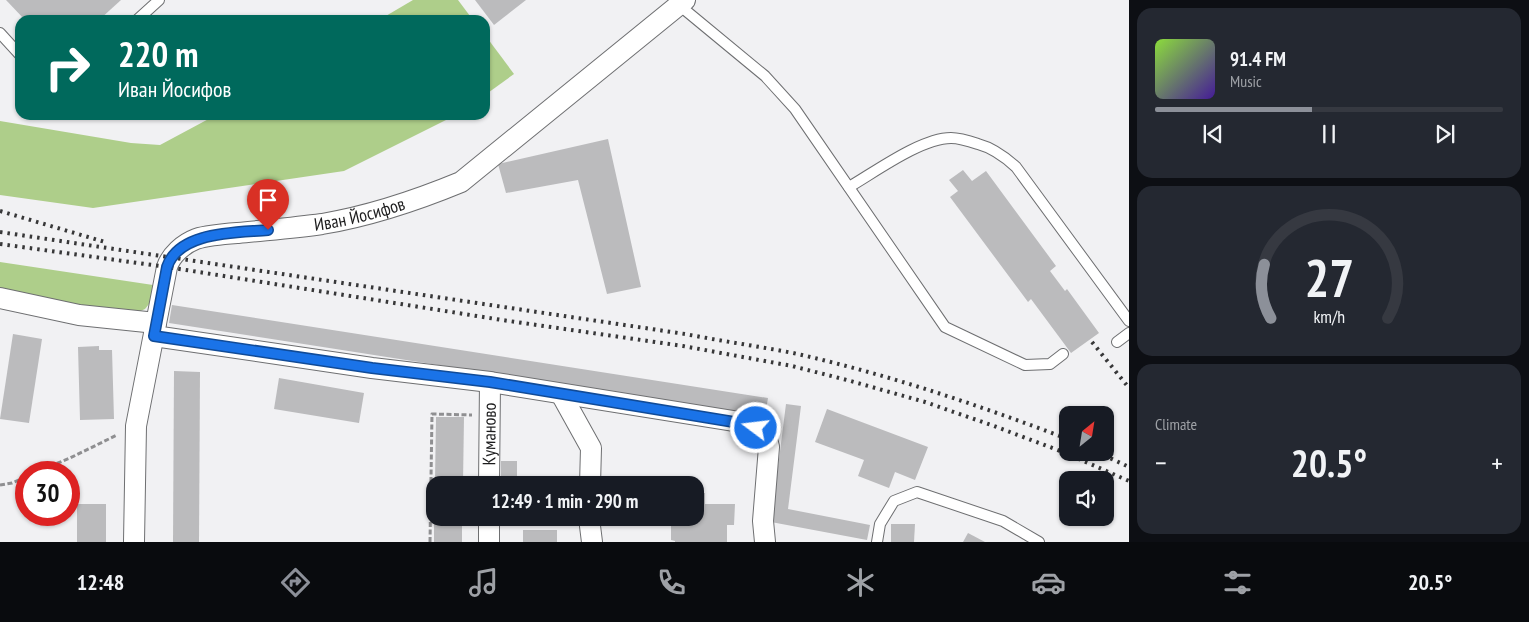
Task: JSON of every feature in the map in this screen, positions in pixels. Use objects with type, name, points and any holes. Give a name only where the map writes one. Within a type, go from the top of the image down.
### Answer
[{"type":"street","name":"Иван Йосифов","points":[[134,542],[136,426],[170,258],[181,248],[196,239],[321,224],[375,214],[461,182],[682,3]]},
{"type":"street","points":[[0,298],[79,315],[372,368],[490,382],[746,424],[766,435],[769,447],[763,521],[765,542]]},
{"type":"street","name":"Куманово","points":[[490,382],[490,476]]},
{"type":"street","points":[[561,394],[591,448],[590,476]]},
{"type":"street","points":[[489,526],[489,542]]},
{"type":"street","points":[[590,526],[592,542]]},
{"type":"lane","points":[[142,15],[159,0]]},
{"type":"lane","points":[[682,3],[765,76],[795,109],[946,327],[1025,365],[1050,364],[1063,354]]},
{"type":"lane","points":[[0,33],[15,50]]},
{"type":"lane","points":[[848,187],[908,152],[931,142],[950,138],[988,147],[1005,156],[1016,167],[1129,321]]},
{"type":"lane","points":[[1117,342],[1129,333]]},
{"type":"lane","points":[[877,542],[880,524],[894,501],[917,492],[1003,521],[1039,542]]},
{"type":"path","points":[[430,542],[432,414],[469,414],[490,417]]},
{"type":"path","points":[[63,461],[136,426]]},
{"type":"path","points":[[0,485],[15,481]]},
{"type":"green space","points":[[413,0],[458,0],[469,15],[388,15]]},
{"type":"green space","points":[[490,42],[514,74],[490,91]]},
{"type":"green space","points":[[207,120],[446,120],[344,171],[93,208],[0,195],[0,121],[131,143],[160,145]]},
{"type":"green space","points":[[0,262],[153,285],[153,299],[145,309],[136,313],[78,307],[0,289]]},
{"type":"building","points":[[6,0],[121,0],[104,15],[20,15]]},
{"type":"building","points":[[475,0],[526,0],[494,25],[490,20],[490,15],[486,15]]},
{"type":"building","points":[[608,139],[641,287],[607,294],[578,180],[506,193],[498,164]]},
{"type":"building","points":[[963,170],[972,181],[986,171],[1056,266],[1050,271],[1065,291],[1067,289],[1099,333],[1071,353],[1031,299],[1028,302],[950,197],[958,191],[949,180]]},
{"type":"building","points":[[172,305],[768,398],[765,416],[169,323]]},
{"type":"building","points":[[13,334],[42,339],[29,423],[0,419]]},
{"type":"building","points":[[99,346],[99,350],[112,350],[114,419],[80,420],[78,347]]},
{"type":"building","points":[[174,371],[200,372],[199,542],[173,542]]},
{"type":"building","points":[[279,378],[364,393],[359,423],[274,409]]},
{"type":"building","points":[[786,404],[801,406],[788,509],[870,525],[867,540],[771,522]]},
{"type":"building","points":[[827,409],[928,447],[915,480],[895,472],[889,488],[858,476],[864,460],[815,442]]},
{"type":"building","points":[[436,417],[464,417],[463,476],[435,476]]},
{"type":"building","points":[[501,461],[517,461],[517,476],[501,476]]},
{"type":"building","points":[[704,493],[705,504],[735,504],[734,525],[727,525],[727,542],[675,542],[671,540],[671,526],[704,526]]},
{"type":"building","points":[[80,504],[106,504],[106,542],[77,542],[77,526],[80,526]]},
{"type":"building","points":[[891,524],[915,524],[914,542],[891,542]]},
{"type":"building","points":[[434,526],[462,526],[462,542],[434,542]]},
{"type":"building","points":[[523,530],[557,530],[557,542],[523,542]]},
{"type":"building","points":[[968,533],[985,542],[963,542]]},
{"type":"railway","points":[[0,211],[105,242]]},
{"type":"railway","points":[[0,232],[685,334],[793,353],[828,361],[932,391],[1059,436]]},
{"type":"railway","points":[[0,244],[167,267],[502,320],[683,346],[792,366],[925,402],[1063,452],[1129,481]]},
{"type":"railway","points":[[1092,342],[1129,388]]},
{"type":"railway","points":[[1114,460],[1129,467]]},
{"type":"route","points":[[268,230],[196,239],[181,248],[170,258],[154,336],[372,368],[490,382],[746,424],[756,428]]}]
